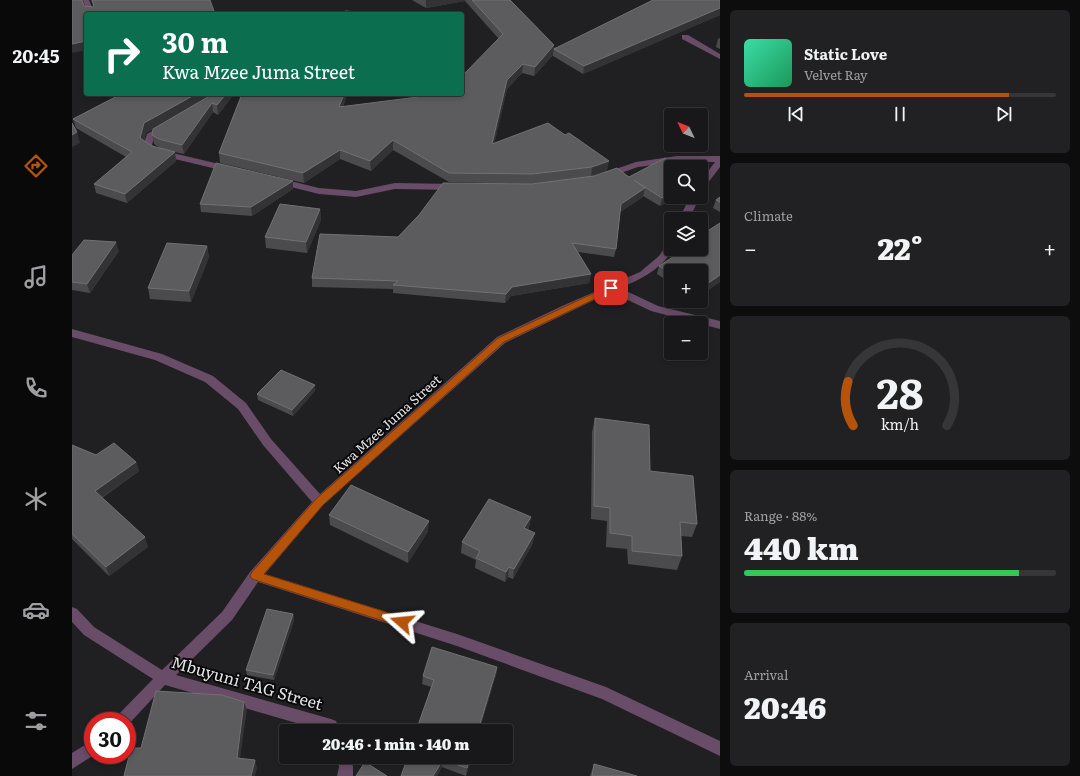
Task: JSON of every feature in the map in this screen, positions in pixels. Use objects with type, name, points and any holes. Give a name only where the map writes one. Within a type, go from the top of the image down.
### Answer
[{"type":"street","points":[[86,0],[90,12]]},
{"type":"street","points":[[684,37],[720,57]]},
{"type":"street","points":[[172,123],[150,136],[147,146],[157,152],[234,171]]},
{"type":"street","points":[[599,178],[643,164],[677,159],[720,160]]},
{"type":"street","points":[[708,176],[720,160]]},
{"type":"street","points":[[265,178],[319,192],[356,194],[395,186],[463,187]]},
{"type":"street","name":"Kwa Mzee Juma Street","points":[[131,712],[163,678],[227,616],[255,576],[319,502],[501,340],[643,274],[664,256]]},
{"type":"street","points":[[611,288],[655,309],[720,325]]},
{"type":"street","points":[[72,333],[158,357],[209,379],[242,406],[267,442],[319,502]]},
{"type":"street","points":[[255,576],[450,638],[606,694],[720,749]]},
{"type":"street","name":"Mbuyuni TAG Street","points":[[72,613],[89,630],[163,678],[324,724]]},
{"type":"street","points":[[72,762],[84,754]]},
{"type":"street","points":[[345,764],[345,776]]},
{"type":"building","points":[[72,0],[82,0],[84,6],[93,7],[94,5],[92,0],[210,0],[214,12],[84,12],[84,41],[72,44]]},
{"type":"building","points":[[472,0],[510,0],[554,45],[535,67],[523,64],[507,80],[492,144],[548,123],[565,135],[569,133],[609,161],[592,167],[532,174],[449,173],[393,140],[370,161],[340,150],[303,173],[219,153],[241,96],[343,96],[339,107],[418,96],[464,96],[464,74],[503,34]]},
{"type":"building","points":[[653,0],[720,0],[720,8],[584,66],[554,49]]},
{"type":"building","points":[[117,96],[192,96],[144,123],[140,138],[152,146],[175,152],[125,194],[94,184],[132,152],[73,119]]},
{"type":"building","points":[[210,96],[224,96],[217,105],[212,103],[182,145],[159,139],[152,135],[153,129]]},
{"type":"building","points":[[72,123],[77,132],[72,135]]},
{"type":"building","points":[[665,158],[668,160],[664,160],[664,197],[662,198],[634,180],[645,188],[621,204],[616,249],[572,243],[591,274],[512,287],[506,294],[393,285],[398,281],[312,278],[320,234],[398,237],[419,215],[443,183],[532,184],[594,176],[617,168],[629,177]]},
{"type":"building","points":[[216,163],[293,181],[251,207],[200,204]]},
{"type":"building","points":[[280,204],[320,209],[306,242],[265,237]]},
{"type":"building","points":[[720,223],[720,275],[708,283],[708,264],[664,264],[664,269],[659,266],[674,256],[708,256],[708,231]]},
{"type":"building","points":[[84,240],[116,242],[87,284],[72,282],[72,255]]},
{"type":"building","points":[[167,243],[207,246],[189,291],[148,288]]},
{"type":"building","points":[[281,370],[315,385],[292,410],[257,394]]},
{"type":"building","points":[[595,418],[649,425],[650,471],[693,476],[697,524],[680,522],[682,556],[632,551],[632,536],[610,533],[610,508],[594,506]]},
{"type":"building","points":[[114,443],[136,462],[95,491],[145,537],[106,567],[72,534],[72,445],[96,455]]},
{"type":"building","points":[[351,485],[429,521],[408,552],[329,515]]},
{"type":"building","points":[[489,499],[531,517],[524,528],[535,533],[514,569],[509,567],[506,572],[476,558],[480,551],[462,542]]},
{"type":"building","points":[[267,609],[293,614],[273,675],[246,670]]},
{"type":"building","points":[[432,647],[497,667],[480,724],[418,724],[434,680],[423,676]]},
{"type":"building","points":[[156,691],[222,695],[244,702],[237,758],[255,760],[251,776],[124,776],[127,764],[136,764],[136,748],[141,748]]},
{"type":"building","points":[[364,764],[368,764],[387,776],[356,776]]},
{"type":"building","points":[[405,764],[440,764],[433,776],[401,776]]},
{"type":"building","points":[[455,764],[468,764],[467,768]]},
{"type":"building","points":[[594,764],[637,776],[592,776]]},
{"type":"route","points":[[402,622],[255,576],[319,502],[501,340],[611,288]]}]
